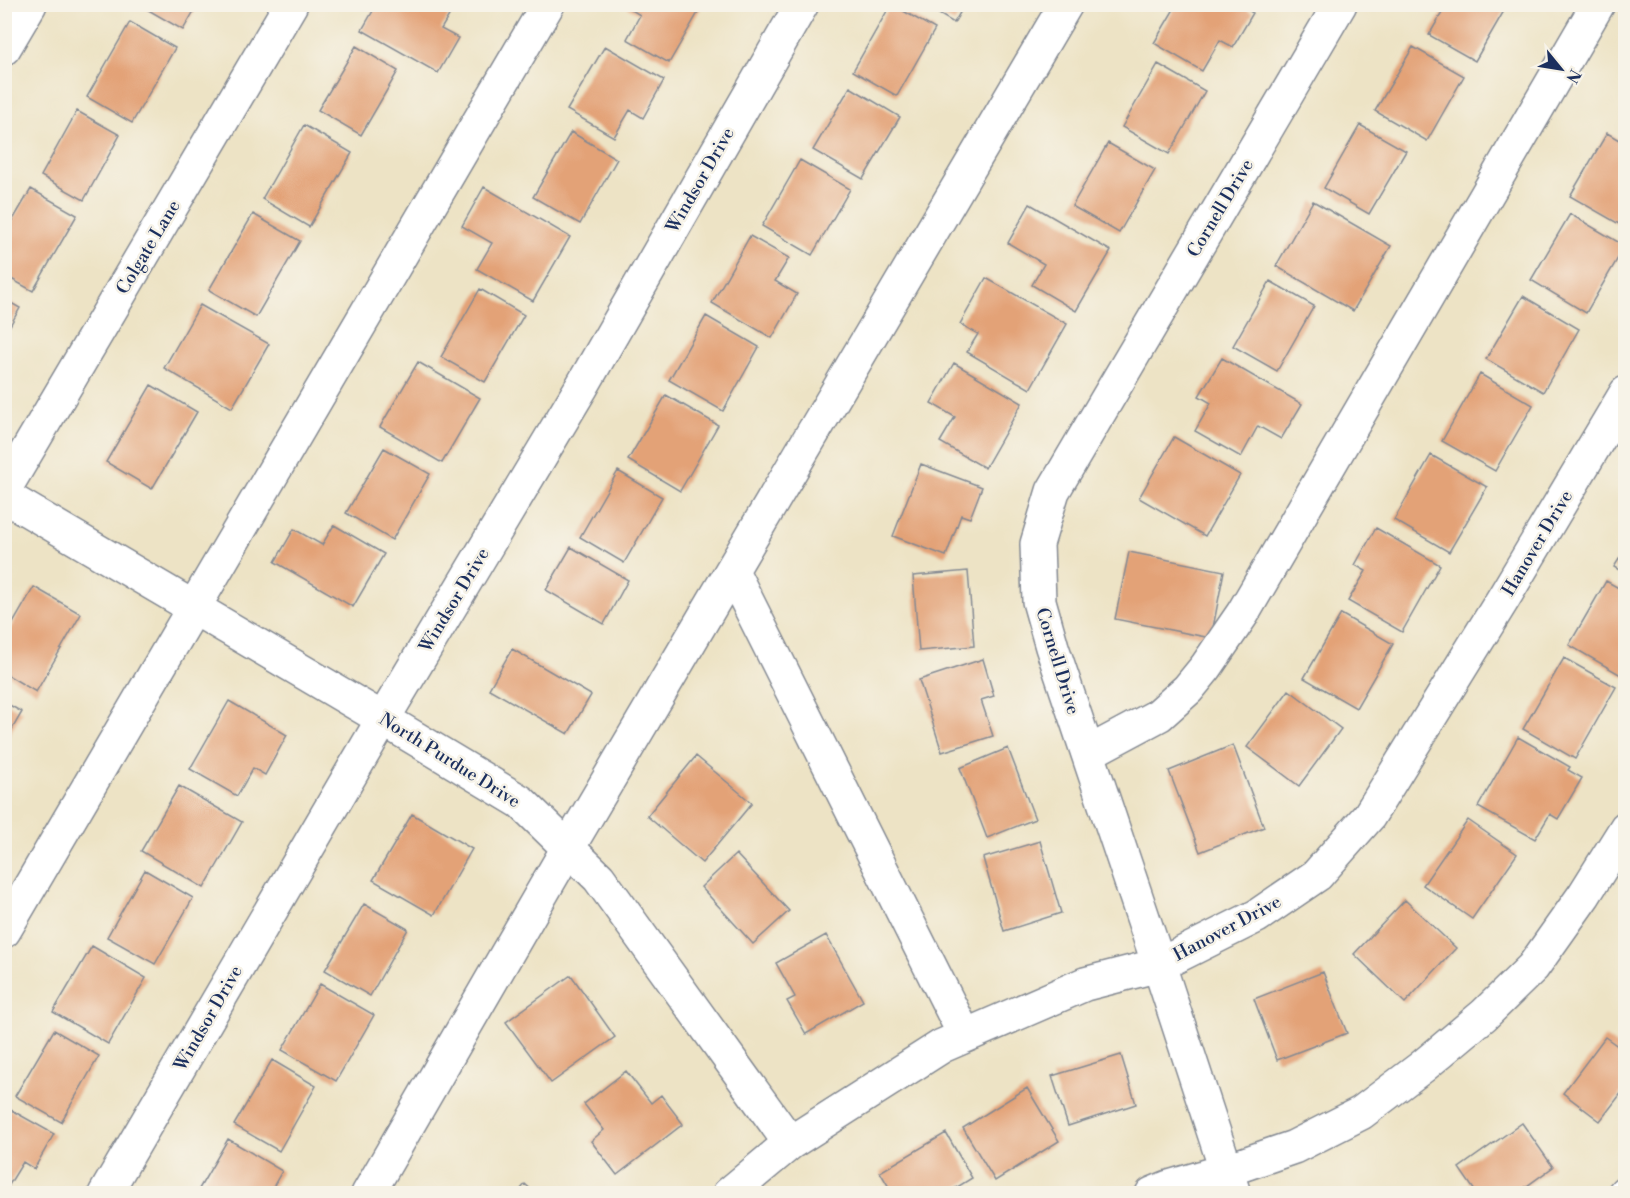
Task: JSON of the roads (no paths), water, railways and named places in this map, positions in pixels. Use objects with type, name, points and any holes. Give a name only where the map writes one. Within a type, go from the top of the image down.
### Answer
[{"type":"street","points":[[4,48],[30,4]]},
{"type":"street","name":"Colgate Lane","points":[[4,490],[291,4]]},
{"type":"street","points":[[4,931],[548,4]]},
{"type":"street","name":"Windsor Drive","points":[[105,1194],[383,719],[581,388],[802,4]]},
{"type":"street","points":[[368,1194],[568,848],[1066,4]]},
{"type":"street","name":"Cornell Drive","points":[[1230,1182],[1052,647],[1039,601],[1037,544],[1053,491],[1340,4]]},
{"type":"street","points":[[1088,753],[1159,715],[1188,689],[1206,667],[1242,614],[1598,4]]},
{"type":"street","name":"Hanover Drive","points":[[729,1194],[790,1143],[942,1046],[1085,984],[1159,965],[1257,916],[1317,875],[1369,816],[1503,599],[1626,393]]},
{"type":"street","name":"North Purdue Drive","points":[[4,496],[521,802],[599,878],[790,1143]]},
{"type":"street","points":[[732,571],[965,1036]]},
{"type":"street","points":[[1152,1194],[1169,1187],[1230,1182],[1361,1113],[1422,1067],[1484,1015],[1533,967],[1584,895],[1626,828]]}]
